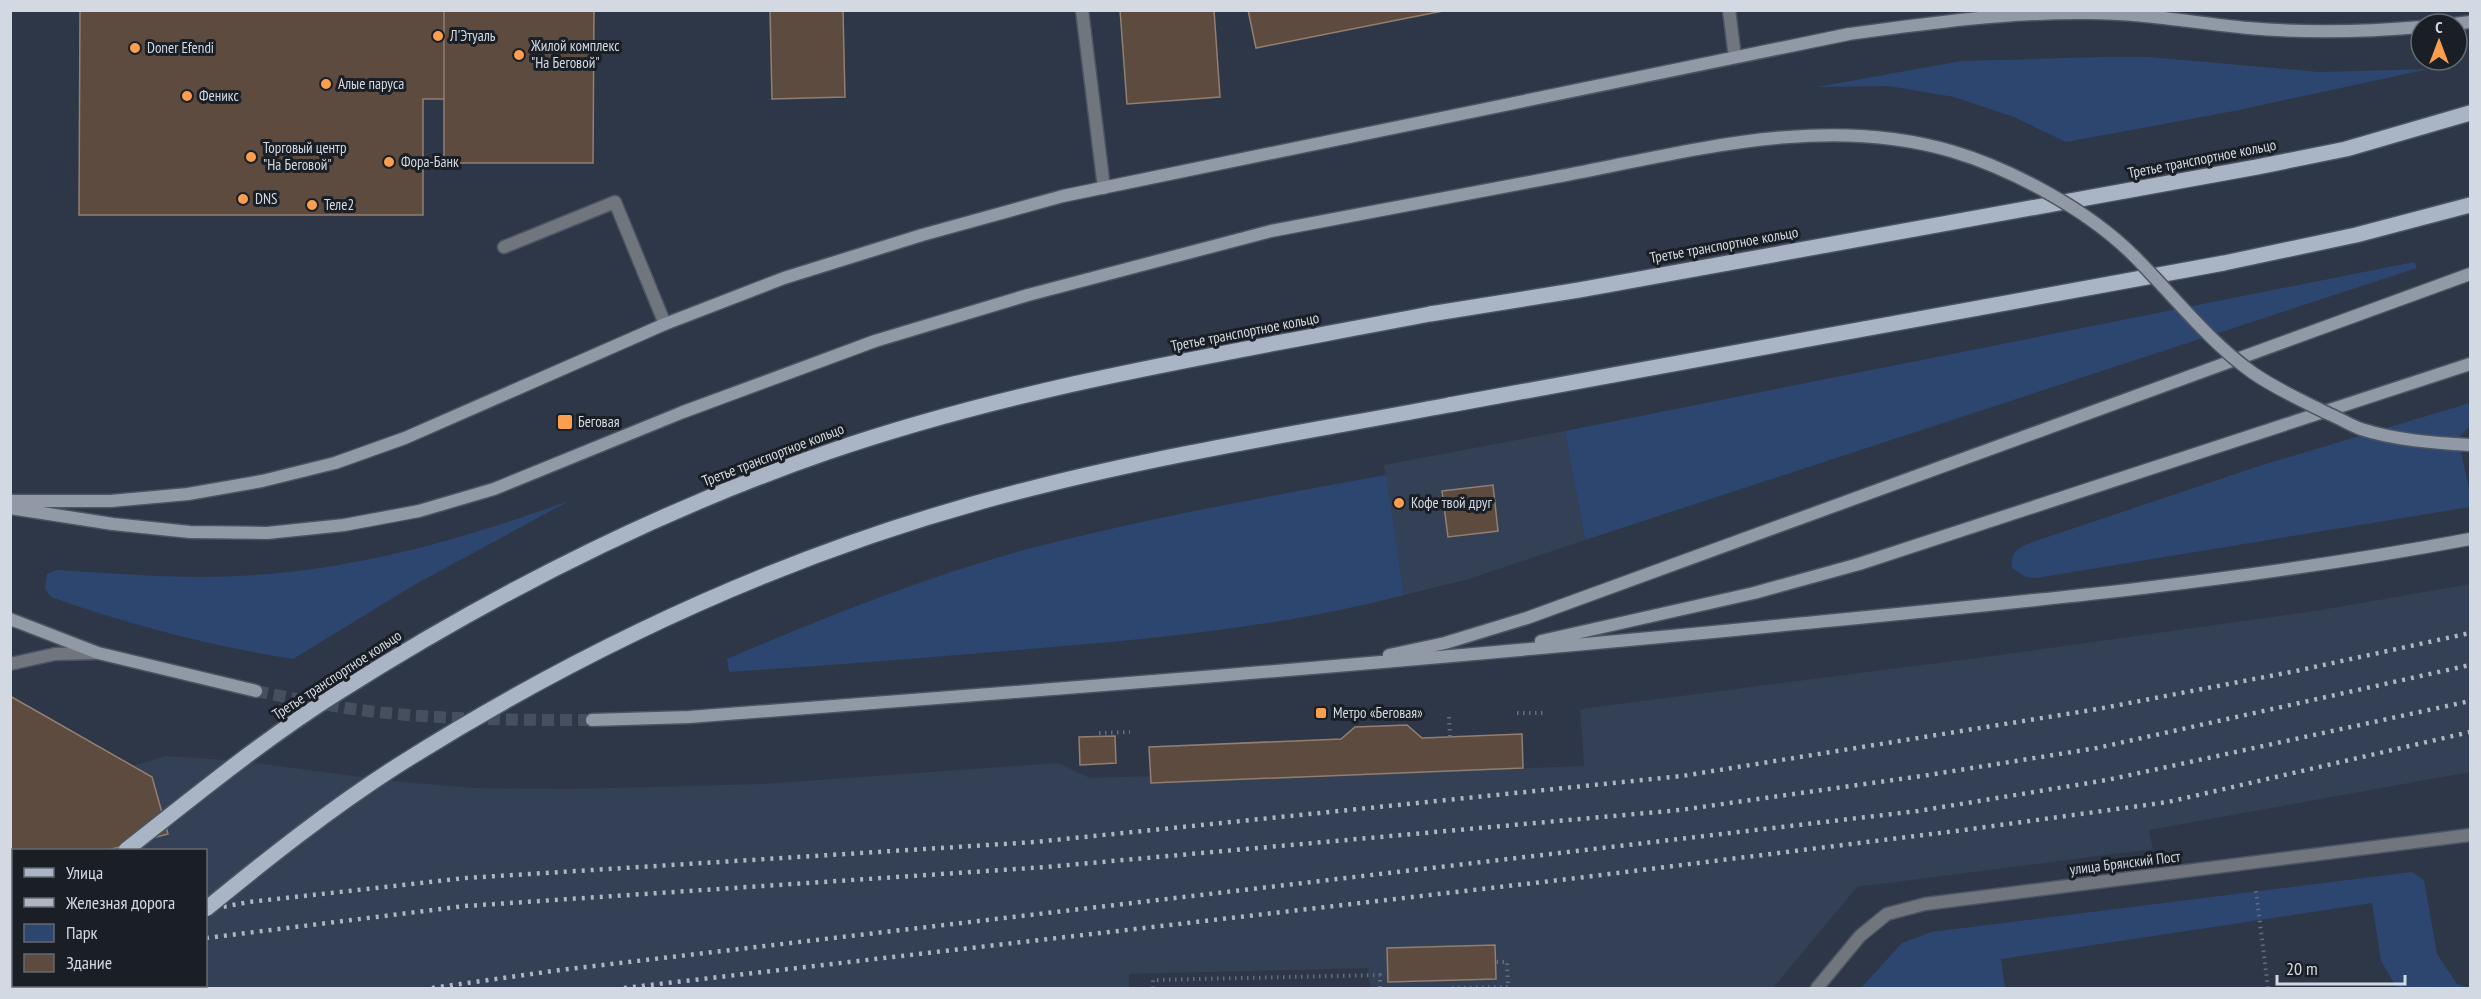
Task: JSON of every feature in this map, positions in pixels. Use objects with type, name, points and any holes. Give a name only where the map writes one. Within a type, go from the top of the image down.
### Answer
[{"type":"main road","points":[[10,501],[111,501],[188,494],[262,481],[335,463],[405,438],[665,324],[784,278],[922,234],[1063,196],[1849,34],[2010,15],[2091,13],[2249,28],[2329,32],[2409,28]]},
{"type":"main road","name":"Третье транспортное кольцо","points":[[127,849],[263,745],[337,693],[409,650],[577,559],[658,520],[740,485],[828,452],[998,402],[1084,382],[1430,314],[1579,290],[2257,167],[2346,149],[2470,113]]},
{"type":"main road","points":[[10,508],[113,524],[179,531],[267,533],[344,525],[419,511],[494,489],[683,412],[875,341],[1028,295],[1271,231],[1759,139],[1812,135],[1859,135],[1906,141],[1951,151],[2003,171],[2047,192],[2089,220],[2131,254],[2225,349],[2252,372],[2281,390],[2360,429],[2434,443],[2470,445]]},
{"type":"main road","points":[[207,908],[322,818],[395,767],[547,678],[625,638],[708,600],[867,538],[1031,488],[1115,468],[2203,267],[2356,234],[2470,205]]},
{"type":"main road","points":[[1320,669],[1445,643],[1527,618],[2470,274]]},
{"type":"main road","points":[[1454,656],[1606,628],[1754,593],[1859,564],[2470,364]]},
{"type":"main road","points":[[592,720],[689,717],[1320,669],[2134,591],[2314,566],[2470,539]]},
{"type":"main road","points":[[10,619],[98,653],[256,691]]},
{"type":"street","points":[[1082,10],[1104,188]]},
{"type":"street","points":[[1729,10],[1735,57]]},
{"type":"street","points":[[504,247],[615,202],[665,324]]},
{"type":"street","points":[[10,664],[55,654],[98,653]]},
{"type":"street","name":"улица Брянский Пост","points":[[1817,988],[1860,936],[1887,914],[1925,904],[2470,835]]},
{"type":"path","points":[[1517,712],[1545,712]]},
{"type":"path","points":[[1449,717],[1450,737]]},
{"type":"path","points":[[1099,733],[1130,732]]},
{"type":"path","points":[[2255,885],[2268,988]]},
{"type":"path","points":[[1452,988],[1508,987],[1507,962],[1495,962]]},
{"type":"path","points":[[1153,988],[1153,980],[1380,975],[1380,988]]},
{"type":"shaded area","points":[[1565,431],[1585,540],[1469,579],[1404,595],[1384,465]]},
{"type":"shaded area","points":[[2470,584],[2470,772],[2149,830],[2153,849],[1857,887],[1773,988],[1370,988],[1368,968],[1129,974],[1129,988],[11,988],[11,803],[166,756],[241,761],[392,781],[474,788],[570,789],[763,784],[1058,763],[1090,778],[1151,776],[1151,783],[1584,766],[1580,709],[2000,655],[2321,610]]},
{"type":"green space","points":[[2148,57],[2319,72],[2409,70],[2409,72],[2415,72],[2234,111],[2066,142],[2014,117],[1954,97],[1889,86],[1817,87],[1961,61]]},
{"type":"green space","points":[[2414,262],[2417,268],[1585,540],[1565,431]]},
{"type":"green space","points":[[2470,403],[2470,426],[2458,438],[2470,494],[2470,507],[2036,578],[2026,577],[2012,568],[2012,558],[2015,552],[2030,543],[2259,466]]},
{"type":"green space","points":[[1386,475],[1404,595],[1269,623],[1179,635],[963,655],[729,672],[727,659],[881,597],[999,557],[1082,535],[1168,516]]},
{"type":"green space","points":[[569,501],[414,585],[293,659],[201,641],[111,617],[51,597],[45,589],[47,574],[56,570],[206,577],[256,575],[337,565],[453,539]]},
{"type":"green space","points":[[2412,872],[2424,880],[2437,954],[2457,984],[2470,988],[2397,988],[2381,961],[2372,903],[2001,959],[2005,988],[1861,988],[1902,943],[1931,932]]},
{"type":"building","name":"Торговый центр \"На Беговой\"","points":[[80,10],[444,10],[444,99],[423,99],[423,215],[79,215]]},
{"type":"building","name":"Жилой комплекс \"На Беговой\"","points":[[444,10],[594,10],[593,163],[444,163]]},
{"type":"building","points":[[770,10],[843,10],[845,97],[772,99]]},
{"type":"building","points":[[1120,10],[1214,10],[1220,97],[1127,104]]},
{"type":"building","points":[[1248,10],[1448,10],[1256,48]]},
{"type":"building","points":[[1493,485],[1498,531],[1448,537],[1442,491]]},
{"type":"building","points":[[10,696],[152,777],[168,834],[112,849],[12,849],[12,876],[10,877]]},
{"type":"building","points":[[1407,725],[1422,738],[1522,734],[1523,768],[1151,783],[1149,747],[1341,739],[1355,727]]},
{"type":"building","points":[[1115,736],[1116,763],[1080,765],[1079,737]]},
{"type":"building","points":[[1495,945],[1496,979],[1388,982],[1387,948]]},
{"type":"tunnel","points":[[256,691],[346,708],[407,715],[592,720]]},
{"type":"railway","points":[[207,910],[249,902],[466,878],[1035,842],[1682,776],[2098,709],[2296,671],[2470,633]]},
{"type":"railway","points":[[207,938],[465,906],[1046,867],[1680,810],[1922,776],[2097,748],[2470,665]]},
{"type":"railway","points":[[432,988],[560,970],[1918,811],[2107,780],[2470,701]]},
{"type":"railway","points":[[624,988],[1577,878],[2168,802],[2470,732]]},
{"type":"place","name":"Л'Этуаль","points":[[438,36]]},
{"type":"place","name":"Doner Efendi","points":[[135,48]]},
{"type":"place","name":"Жилой комплекс \"На Беговой\"","points":[[519,55]]},
{"type":"place","name":"Алые паруса","points":[[326,84]]},
{"type":"place","name":"Феникс","points":[[187,96]]},
{"type":"place","name":"Торговый центр \"На Беговой\"","points":[[251,157]]},
{"type":"place","name":"Фора-Банк","points":[[389,162]]},
{"type":"place","name":"DNS","points":[[243,199]]},
{"type":"place","name":"Теле2","points":[[312,205]]},
{"type":"place","name":"Беговая","points":[[565,422]]},
{"type":"place","name":"Кофе твой друг","points":[[1399,503]]},
{"type":"place","name":"Метро «Беговая»","points":[[1321,713]]}]
